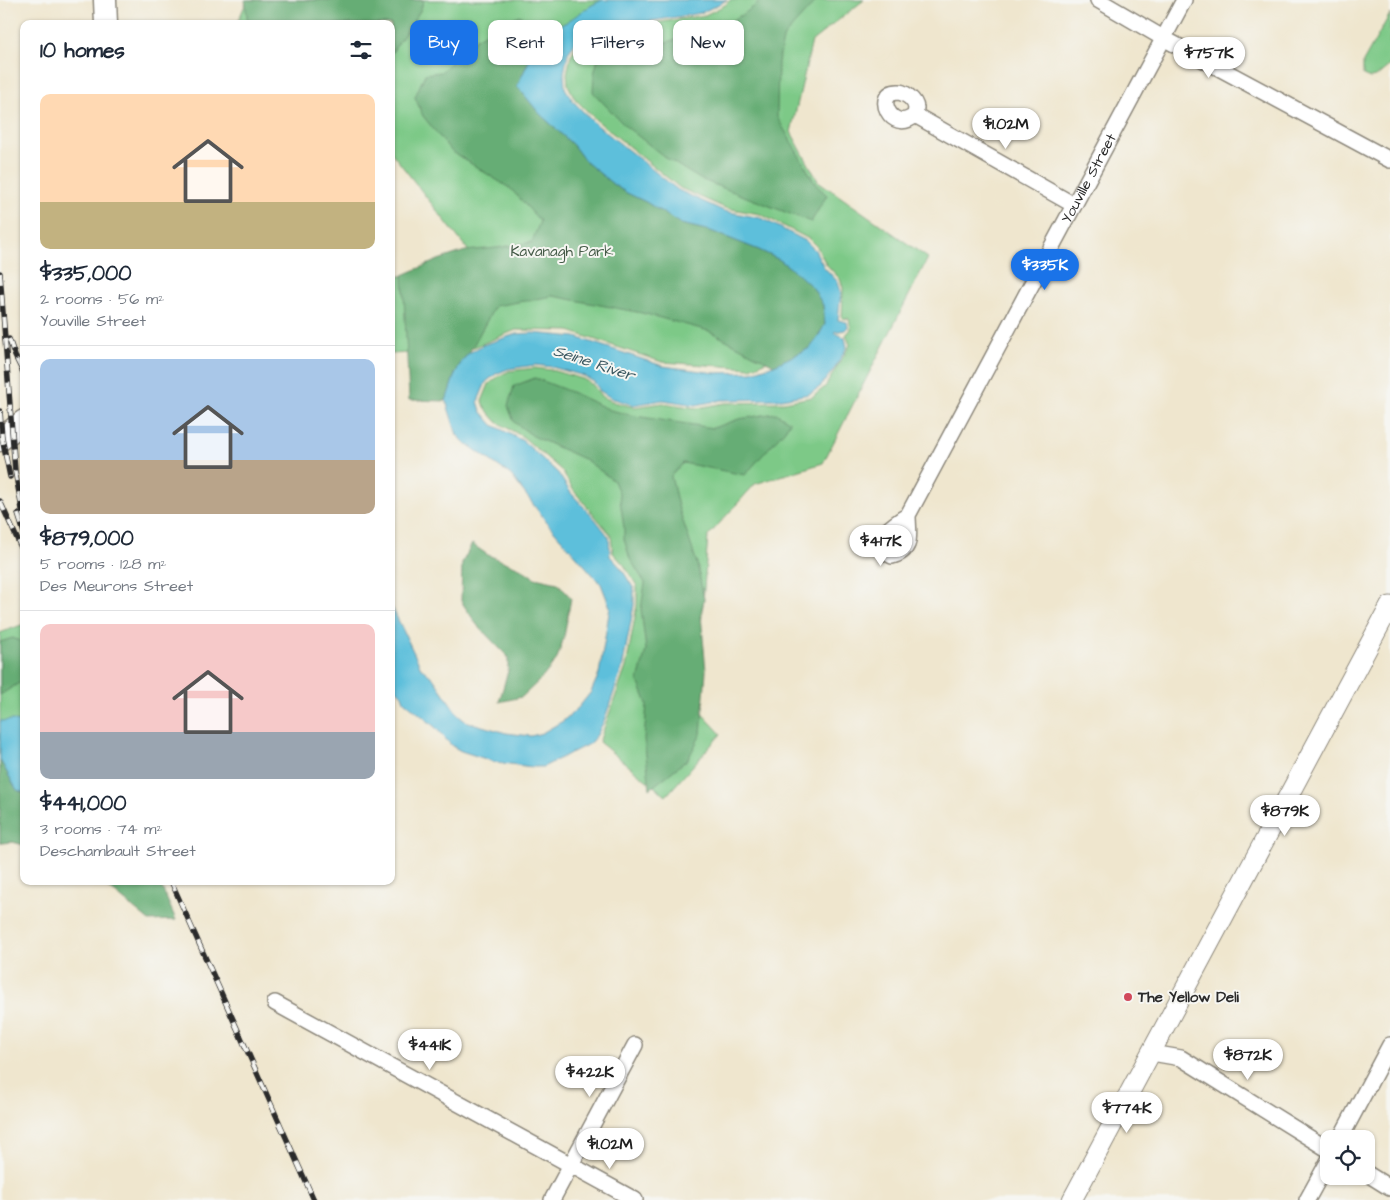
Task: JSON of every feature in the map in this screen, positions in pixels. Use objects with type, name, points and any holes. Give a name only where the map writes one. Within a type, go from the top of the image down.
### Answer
[{"type":"main road","points":[[104,0],[106,20]]},
{"type":"main road","points":[[0,440],[20,424]]},
{"type":"street","points":[[1098,0],[1163,38],[1390,160]]},
{"type":"street","name":"Youville Street","points":[[908,515],[1184,0]]},
{"type":"street","points":[[915,116],[1074,205]]},
{"type":"street","points":[[1072,1200],[1390,606]]},
{"type":"street","points":[[274,1003],[636,1200]]},
{"type":"street","points":[[552,1200],[635,1045]]},
{"type":"street","points":[[1345,1130],[1390,1045]]},
{"type":"street","points":[[1152,1053],[1181,1058],[1320,1144]]},
{"type":"street","points":[[1307,1200],[1320,1176]]},
{"type":"street","points":[[1375,1179],[1390,1188]]},
{"type":"green space","points":[[245,0],[424,0],[420,11],[414,20],[410,20],[410,26],[395,48],[395,20],[248,20]]},
{"type":"green space","name":"Kavanagh Park","points":[[247,0],[603,0],[581,20],[573,20],[573,27],[563,36],[563,20],[488,20],[488,65],[530,65],[510,83],[806,344],[751,368],[662,362],[569,331],[516,330],[467,350],[395,354],[395,277],[482,268],[395,157],[395,20],[239,20]]},
{"type":"green space","points":[[730,0],[864,0],[812,41],[791,132],[818,181],[928,258],[823,463],[755,484],[708,536],[695,706],[721,734],[666,796],[599,742],[626,667],[637,605],[637,586],[624,565],[613,553],[611,535],[574,491],[561,470],[523,437],[497,422],[484,407],[482,401],[489,384],[499,376],[509,371],[535,368],[551,370],[583,379],[593,385],[601,396],[614,402],[634,407],[663,403],[697,408],[725,403],[784,402],[812,397],[825,387],[850,345],[846,335],[851,329],[849,319],[842,318],[843,288],[840,279],[826,264],[817,247],[809,239],[760,214],[725,208],[680,188],[595,119],[575,99],[568,85],[567,73],[573,52],[573,65],[663,65],[663,22],[673,20],[673,65],[744,65],[744,20],[674,20],[705,15],[725,5]]},
{"type":"green space","points":[[762,0],[817,0],[784,36],[778,62],[777,117],[816,185],[827,195],[811,222],[700,179],[666,158],[624,125],[593,92],[596,65],[663,65],[663,43],[673,41],[673,65],[744,65],[744,20],[732,20]]},
{"type":"green space","points":[[1390,14],[1390,65],[1376,77],[1370,78],[1363,75],[1363,62]]},
{"type":"green space","points":[[519,15],[526,20],[510,20]]},
{"type":"green space","points":[[488,32],[488,65],[527,65],[517,86],[539,113],[573,145],[585,161],[614,185],[681,224],[711,231],[780,260],[813,287],[823,305],[825,324],[810,348],[774,365],[709,331],[642,313],[553,296],[495,306],[455,374],[446,401],[409,400],[403,275],[465,251],[532,242],[540,221],[511,189],[451,151],[423,116],[415,97],[425,74],[441,72],[448,65],[478,65],[478,37]]},
{"type":"green space","points":[[535,378],[610,410],[635,416],[713,428],[739,419],[776,413],[790,422],[745,475],[683,463],[671,476],[678,506],[697,563],[704,599],[701,615],[706,671],[701,734],[688,759],[650,789],[644,739],[647,704],[638,681],[646,650],[641,609],[645,583],[630,559],[624,539],[619,493],[614,481],[586,460],[533,436],[514,422],[508,406],[514,386]]},
{"type":"green space","points":[[472,544],[488,555],[520,568],[535,578],[558,583],[571,598],[564,637],[557,659],[543,677],[522,697],[499,702],[508,671],[508,657],[477,625],[461,601],[462,563]]},
{"type":"green space","points":[[20,626],[20,844],[13,842],[0,843],[0,633]]},
{"type":"green space","points":[[13,638],[20,641],[20,682],[0,695],[0,642]]},
{"type":"green space","points":[[0,760],[17,790],[20,791],[20,844],[13,842],[0,843]]},
{"type":"green space","points":[[103,885],[161,885],[176,920],[149,921]]},
{"type":"water","name":"Seine River","points":[[602,0],[727,0],[701,13],[658,20],[573,20],[573,46],[568,53],[564,73],[565,88],[573,101],[592,121],[678,190],[724,211],[761,218],[806,241],[815,250],[824,267],[838,282],[841,292],[838,320],[847,322],[848,327],[845,330],[834,332],[845,338],[847,347],[835,368],[820,387],[809,394],[782,399],[722,400],[696,405],[663,400],[633,405],[611,398],[600,391],[594,382],[584,376],[552,367],[535,365],[508,369],[496,374],[486,382],[478,401],[481,411],[493,425],[523,441],[558,473],[571,493],[609,537],[610,556],[621,568],[634,589],[634,605],[622,669],[604,721],[597,735],[589,744],[543,767],[532,767],[495,762],[461,751],[452,746],[435,727],[404,701],[402,695],[395,688],[395,613],[421,668],[433,678],[459,716],[465,721],[506,733],[531,736],[542,733],[563,721],[578,708],[591,692],[599,674],[610,607],[601,584],[548,524],[511,475],[457,435],[446,401],[455,374],[462,361],[469,353],[483,345],[516,334],[533,333],[576,337],[663,366],[716,373],[752,372],[774,365],[810,348],[825,324],[823,305],[813,288],[780,260],[711,231],[681,224],[646,202],[627,193],[614,185],[585,161],[573,145],[539,113],[517,86],[527,65],[563,65],[563,24]]},
{"type":"water","points":[[13,720],[20,723],[20,791],[17,790],[0,760],[0,721]]},
{"type":"railway","points":[[0,273],[15,471],[20,498]]},
{"type":"railway","points":[[9,339],[20,366]]},
{"type":"railway","points":[[0,411],[2,438],[10,477]]},
{"type":"railway","points":[[0,501],[20,545]]},
{"type":"railway","points":[[18,514],[20,520]]},
{"type":"railway","points":[[173,885],[314,1200]]},
{"type":"place","name":"The Yellow Deli","points":[[1128,997]]}]
